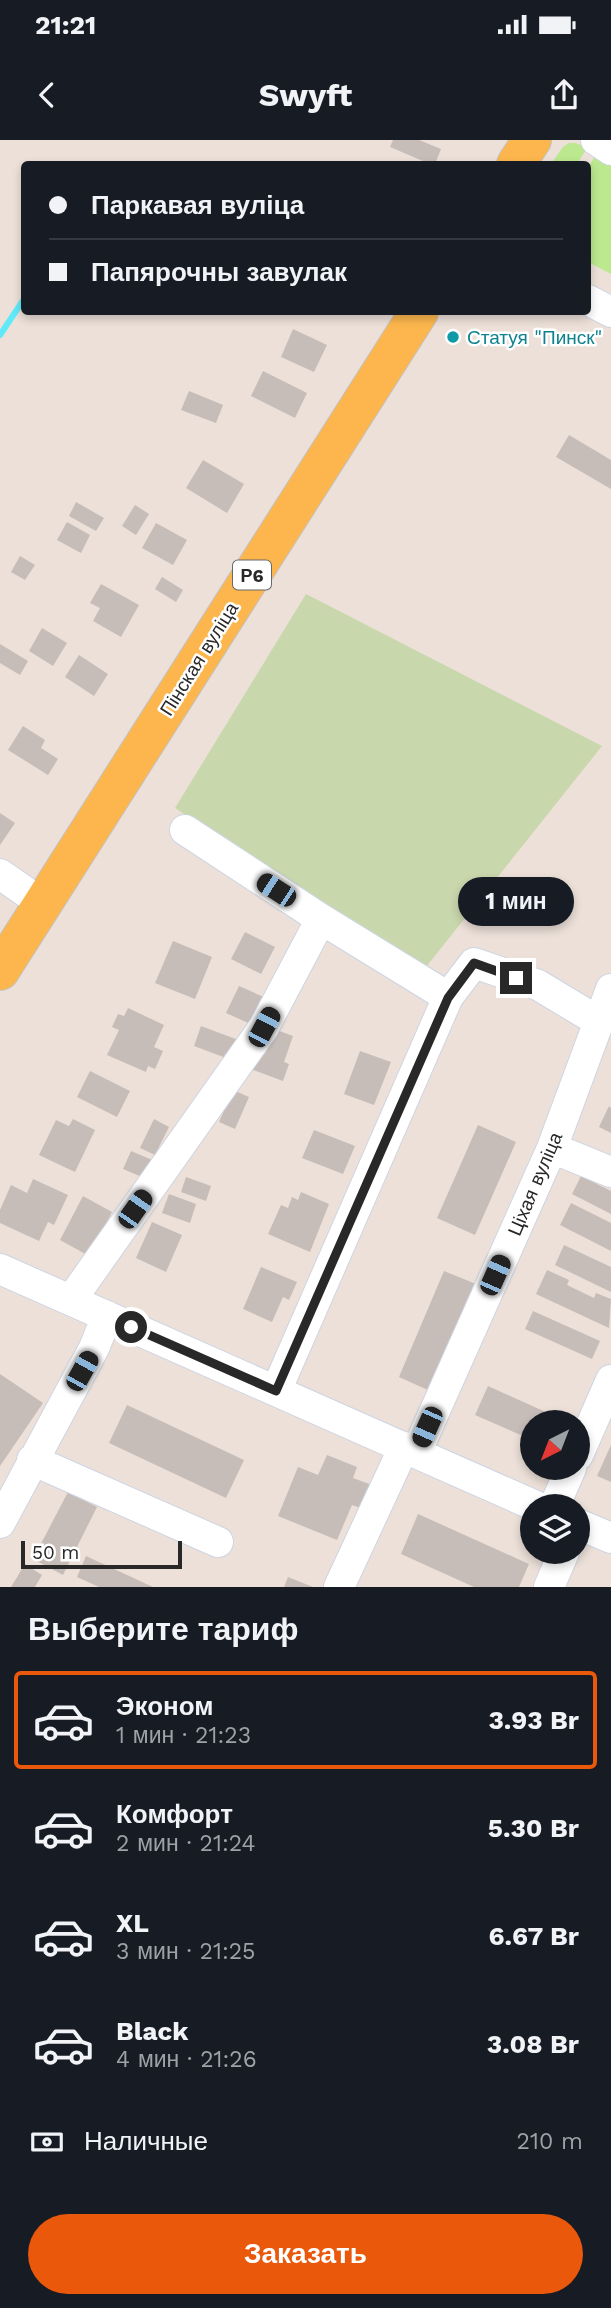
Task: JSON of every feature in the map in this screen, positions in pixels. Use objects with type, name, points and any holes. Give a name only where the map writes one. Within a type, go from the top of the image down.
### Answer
[{"type":"main road","points":[[518,161],[532,140]]},
{"type":"main road","name":"Пінская вуліца","points":[[0,971],[417,315]]},
{"type":"street","points":[[596,140],[611,150]]},
{"type":"street","points":[[591,302],[611,312]]},
{"type":"street","points":[[185,830],[448,998]]},
{"type":"street","points":[[0,874],[43,904]]},
{"type":"street","points":[[71,1300],[264,1027],[321,919]]},
{"type":"street","points":[[276,1391],[448,998],[474,963],[538,985],[598,1021]]},
{"type":"street","name":"Ціхая вуліца","points":[[339,1587],[410,1450],[552,1148],[611,989]]},
{"type":"street","points":[[552,1148],[611,1172]]},
{"type":"street","points":[[0,1269],[520,1499]]},
{"type":"street","points":[[0,1523],[94,1349],[107,1316]]},
{"type":"street","points":[[590,1428],[611,1380]]},
{"type":"street","points":[[32,1460],[218,1542]]},
{"type":"street","points":[[590,1529],[611,1538]]},
{"type":"street","points":[[549,1587],[559,1564]]},
{"type":"green space","points":[[576,143],[587,148],[579,161],[553,161],[563,147]]},
{"type":"green space","points":[[596,154],[611,163],[611,274],[591,264],[591,163]]},
{"type":"green space","points":[[306,594],[602,746],[422,972],[175,808]]},
{"type":"building","points":[[393,140],[419,140],[441,149],[436,161],[423,161],[390,147]]},
{"type":"building","points":[[293,329],[327,345],[314,372],[281,357]]},
{"type":"building","points":[[263,371],[307,393],[295,418],[251,396]]},
{"type":"building","points":[[189,391],[223,405],[216,423],[181,410]]},
{"type":"building","points":[[569,435],[611,460],[611,489],[556,457]]},
{"type":"building","points":[[203,460],[244,484],[227,513],[186,488]]},
{"type":"building","points":[[76,502],[104,518],[96,531],[69,516]]},
{"type":"building","points":[[135,505],[149,514],[136,535],[122,526]]},
{"type":"building","points":[[67,522],[90,535],[81,553],[57,540]]},
{"type":"building","points":[[156,523],[187,540],[173,565],[142,548]]},
{"type":"building","points":[[20,556],[35,565],[25,580],[11,572]]},
{"type":"building","points":[[162,577],[183,590],[176,602],[155,589]]},
{"type":"building","points":[[101,584],[139,605],[121,637],[93,621],[100,608],[90,603]]},
{"type":"building","points":[[42,628],[67,643],[53,666],[29,651]]},
{"type":"building","points":[[0,644],[28,661],[20,675],[0,663]]},
{"type":"building","points":[[79,655],[108,674],[94,696],[65,677]]},
{"type":"building","points":[[23,726],[45,740],[41,748],[58,759],[48,775],[8,750]]},
{"type":"building","points":[[0,813],[15,823],[0,845]]},
{"type":"building","points":[[245,932],[275,947],[261,974],[231,959]]},
{"type":"building","points":[[173,941],[212,957],[195,999],[155,983]]},
{"type":"building","points":[[239,986],[268,999],[255,1026],[226,1013]]},
{"type":"building","points":[[128,1008],[164,1025],[154,1047],[163,1051],[155,1069],[148,1066],[146,1072],[107,1055],[119,1030],[112,1027],[118,1014],[124,1016]]},
{"type":"building","points":[[201,1026],[241,1041],[234,1061],[194,1046]]},
{"type":"building","points":[[274,1029],[293,1036],[284,1062],[289,1064],[283,1081],[253,1070],[260,1052],[265,1054]]},
{"type":"building","points":[[360,1051],[391,1062],[374,1105],[344,1094]]},
{"type":"building","points":[[90,1071],[130,1091],[117,1117],[77,1097]]},
{"type":"building","points":[[233,1090],[249,1097],[235,1129],[219,1122]]},
{"type":"building","points":[[609,1106],[611,1108],[611,1133],[599,1127]]},
{"type":"building","points":[[73,1119],[95,1130],[75,1172],[39,1155],[56,1120],[69,1126]]},
{"type":"building","points":[[154,1119],[169,1127],[155,1155],[140,1148]]},
{"type":"building","points":[[478,1125],[516,1142],[475,1235],[437,1218]]},
{"type":"building","points":[[314,1130],[355,1146],[343,1174],[302,1158]]},
{"type":"building","points":[[131,1151],[157,1162],[149,1180],[123,1169]]},
{"type":"building","points":[[581,1176],[611,1191],[611,1214],[572,1194]]},
{"type":"building","points":[[186,1177],[211,1186],[206,1201],[181,1192]]},
{"type":"building","points":[[33,1179],[68,1195],[54,1225],[48,1222],[39,1241],[0,1223],[0,1210],[11,1185],[27,1193]]},
{"type":"building","points":[[301,1192],[329,1204],[310,1252],[268,1234],[281,1205],[288,1208],[292,1197],[298,1200]]},
{"type":"building","points":[[169,1194],[196,1204],[190,1223],[162,1213]]},
{"type":"building","points":[[83,1196],[112,1212],[89,1256],[60,1240]]},
{"type":"building","points":[[571,1203],[611,1223],[611,1251],[560,1225]]},
{"type":"building","points":[[152,1222],[182,1235],[166,1272],[136,1258]]},
{"type":"building","points":[[564,1245],[611,1267],[611,1292],[555,1265]]},
{"type":"building","points":[[261,1267],[297,1282],[289,1300],[283,1297],[272,1322],[243,1309]]},
{"type":"building","points":[[547,1270],[569,1280],[567,1285],[594,1298],[596,1293],[611,1299],[609,1328],[536,1294]]},
{"type":"building","points":[[444,1271],[476,1284],[430,1391],[399,1377]]},
{"type":"building","points":[[533,1311],[600,1341],[592,1359],[525,1329]]},
{"type":"building","points":[[0,1374],[43,1403],[0,1466]]},
{"type":"building","points":[[488,1386],[541,1410],[520,1410],[520,1435],[475,1415]]},
{"type":"building","points":[[127,1405],[244,1460],[226,1498],[109,1443]]},
{"type":"building","points":[[611,1445],[611,1482],[597,1476]]},
{"type":"building","points":[[327,1455],[357,1467],[353,1478],[372,1485],[363,1509],[352,1505],[337,1540],[278,1516],[298,1467],[318,1475]]},
{"type":"building","points":[[68,1492],[97,1507],[63,1575],[33,1559]]},
{"type":"building","points":[[418,1514],[520,1560],[520,1564],[529,1564],[519,1587],[474,1587],[401,1554]]},
{"type":"building","points":[[86,1556],[153,1587],[99,1587],[77,1577]]},
{"type":"building","points":[[25,1564],[42,1575],[35,1587],[11,1587]]},
{"type":"building","points":[[288,1577],[313,1587],[284,1587]]},
{"type":"waterway","points":[[0,335],[21,304]]},
{"type":"place","name":"Статуя \"Пинск\"","points":[[453,337]]},
{"type":"route","points":[[131,1327],[276,1391],[448,998],[474,963],[516,978]]}]
